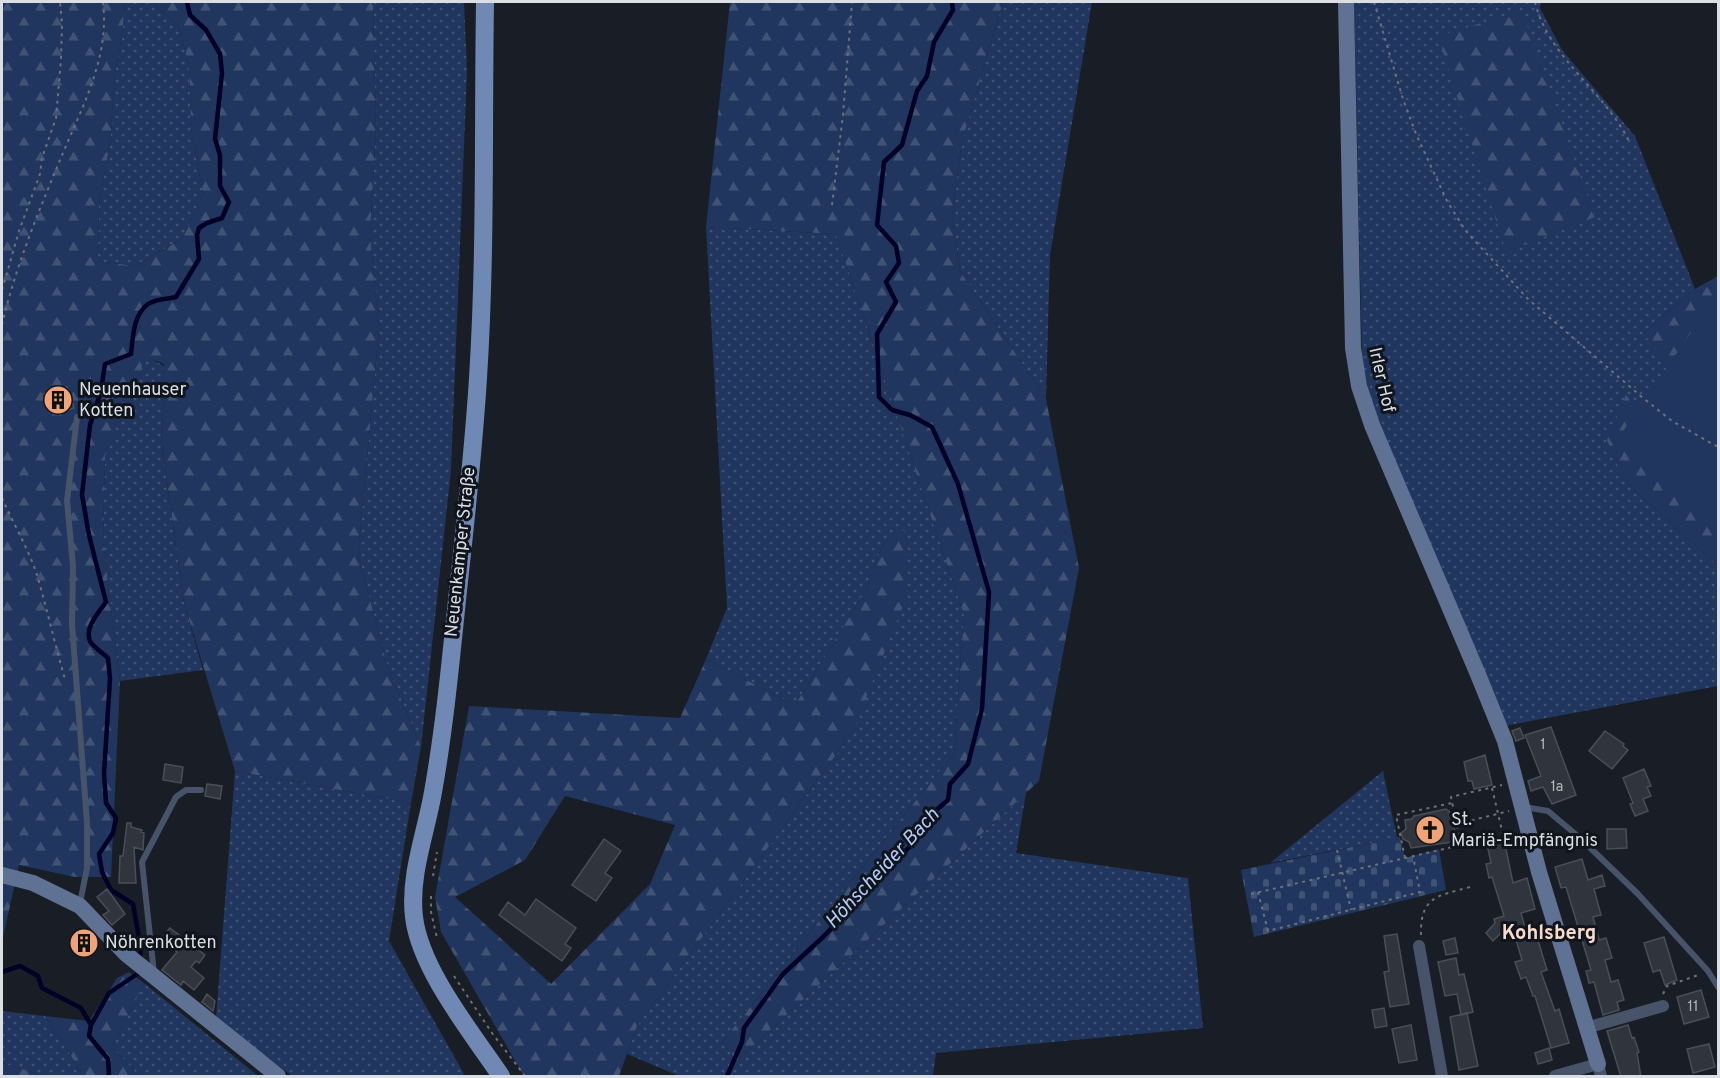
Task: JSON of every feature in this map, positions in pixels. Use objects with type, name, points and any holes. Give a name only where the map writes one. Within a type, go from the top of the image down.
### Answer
[{"type":"main road","name":"Neuenkamper Straße","points":[[485,2],[482,290],[478,381],[460,572],[440,741],[433,792],[415,883],[414,907],[418,935],[430,967],[501,1077]]},
{"type":"street","name":"Irler Hof","points":[[1346,2],[1353,348],[1359,386],[1372,425],[1505,741],[1539,872],[1599,1070]]},
{"type":"street","points":[[2,875],[33,883],[80,906],[126,954],[278,1077]]},
{"type":"street","points":[[1419,946],[1442,1077]]},
{"type":"street","points":[[1586,1028],[1663,1006]]},
{"type":"street","points":[[1555,1077],[1599,1070]]},
{"type":"lane","points":[[77,417],[67,501],[73,566],[72,624],[87,823],[87,868],[80,906]]},
{"type":"lane","points":[[149,973],[142,862],[176,797],[186,790],[201,790]]},
{"type":"lane","points":[[1523,807],[1548,811],[1580,838],[1638,894],[1708,971],[1719,987]]},
{"type":"path","points":[[2,290],[56,118],[62,47],[60,2]]},
{"type":"path","points":[[2,325],[10,291],[96,72],[104,27],[103,2]]},
{"type":"path","points":[[832,205],[843,115],[852,2]]},
{"type":"path","points":[[1374,2],[1416,134],[1447,201],[1465,230],[1528,299],[1643,399],[1672,421],[1719,447]]},
{"type":"path","points":[[1535,2],[1555,42],[1610,111],[1629,141]]},
{"type":"path","points":[[2,498],[37,574],[67,686]]},
{"type":"path","points":[[1251,894],[1461,845],[1451,797],[1516,781]]},
{"type":"path","points":[[1492,788],[1503,835]]},
{"type":"path","points":[[1404,858],[1396,815],[1452,803]]},
{"type":"path","points":[[1456,824],[1523,807]]},
{"type":"path","points":[[1337,850],[1351,910]]},
{"type":"path","points":[[1258,892],[1268,931],[1420,892],[1413,856]]},
{"type":"path","points":[[1419,946],[1421,918],[1426,904],[1436,897],[1470,887]]},
{"type":"path","points":[[1663,1006],[1663,992],[1667,986],[1708,971]]},
{"type":"green space","points":[[2,2],[125,2],[122,36],[115,72],[110,143],[99,204],[98,261],[135,266],[182,239],[203,194],[191,128],[189,65],[178,25],[151,2],[373,2],[376,129],[370,234],[379,329],[358,554],[388,668],[421,747],[411,803],[235,771],[184,603],[162,446],[164,364],[146,357],[105,455],[103,542],[120,681],[111,877],[75,877],[19,865],[2,942]]},
{"type":"green space","points":[[125,2],[151,2],[178,25],[189,65],[191,128],[203,194],[182,239],[135,266],[98,261],[99,204],[110,143],[115,72],[122,36]]},
{"type":"green space","points":[[373,2],[464,2],[467,71],[451,470],[421,747],[388,668],[358,554],[379,329],[370,234],[376,129]]},
{"type":"green space","points":[[730,2],[1003,2],[962,141],[952,216],[960,271],[1046,399],[1079,568],[1039,781],[737,1061],[722,1042],[954,753],[964,615],[836,234],[706,227]]},
{"type":"green space","points":[[1003,2],[1092,2],[1050,255],[1046,399],[960,271],[952,216],[962,141]]},
{"type":"green space","points":[[1354,2],[1541,2],[1540,8],[1562,50],[1635,136],[1695,289],[1644,333],[1708,393],[1718,448],[1626,396],[1623,479],[1718,566],[1718,686],[1504,726],[1372,406],[1362,361]]},
{"type":"green space","points":[[1522,11],[1595,217],[1506,252],[1438,36]]},
{"type":"green space","points":[[706,227],[836,234],[964,615],[954,753],[722,1042],[737,1061],[1026,793],[1016,853],[1188,878],[1203,1028],[936,1053],[933,1076],[679,1076],[627,1054],[637,1026],[852,733],[884,541],[866,590],[795,705],[706,659],[727,608]]},
{"type":"green space","points":[[1718,276],[1718,389],[1708,393],[1663,365],[1644,333],[1695,289]]},
{"type":"green space","points":[[1718,293],[1718,521],[1615,443]]},
{"type":"green space","points":[[146,356],[164,366],[162,447],[184,603],[203,670],[120,681],[103,542],[105,454]]},
{"type":"green space","points":[[1626,395],[1718,448],[1718,566],[1623,479],[1607,440]]},
{"type":"green space","points":[[904,530],[905,601],[852,733],[637,1026],[619,1076],[524,1076],[441,932],[435,897],[469,706],[680,718],[706,659],[795,705],[866,590],[884,541]],"holes":[[[565,796],[675,825],[650,884],[551,984],[455,897],[525,860]]]},
{"type":"green space","points":[[235,771],[411,803],[389,941],[464,1074],[462,1076],[292,1076],[216,1019]]},
{"type":"green space","points":[[1383,771],[1397,838],[1270,863]]},
{"type":"green space","points":[[1400,837],[1405,858],[1439,849],[1446,890],[1254,937],[1241,870]]},
{"type":"green space","points":[[129,972],[144,983],[112,1047],[139,1076],[84,1076],[45,1016],[89,1021],[117,978]]},
{"type":"green space","points":[[144,983],[258,1076],[139,1076],[112,1047]]},
{"type":"green space","points":[[2,1011],[45,1016],[84,1076],[46,1076],[2,1063]]},
{"type":"green space","points":[[2,1063],[46,1076],[2,1076]]},
{"type":"building","name":"Neuenhauser Kotten","points":[[67,387],[74,408],[56,414],[53,405],[46,407],[42,394]]},
{"type":"building","points":[[1551,727],[1576,795],[1552,804],[1543,787],[1531,791],[1528,781],[1541,776],[1525,735]]},
{"type":"building","points":[[1520,728],[1524,738],[1516,741],[1512,731]]},
{"type":"building","points":[[1605,731],[1624,744],[1623,746],[1628,750],[1612,769],[1589,751]]},
{"type":"building","points":[[1485,755],[1492,785],[1474,789],[1472,781],[1468,781],[1464,762]]},
{"type":"building","points":[[165,764],[183,767],[181,783],[163,780]]},
{"type":"building","points":[[1644,769],[1651,786],[1647,787],[1651,796],[1643,799],[1648,811],[1635,816],[1630,804],[1633,803],[1623,778]]},
{"type":"building","points":[[207,784],[222,786],[220,799],[205,796]]},
{"type":"building","name":"St. Mariä-Empfängnis","points":[[1446,809],[1451,813],[1456,836],[1452,842],[1411,848],[1409,842],[1403,839],[1401,833],[1406,829],[1405,820]]},
{"type":"building","points":[[127,823],[131,823],[131,827],[142,830],[141,832],[144,833],[143,850],[134,847],[136,883],[119,883],[120,856],[123,856]]},
{"type":"building","points":[[1607,829],[1626,829],[1627,848],[1607,849]]},
{"type":"building","points":[[604,839],[621,851],[605,873],[612,878],[596,901],[572,885]]},
{"type":"building","points":[[1504,840],[1513,883],[1527,878],[1535,909],[1521,913],[1528,939],[1537,937],[1547,970],[1541,972],[1555,1011],[1559,1009],[1569,1043],[1551,1048],[1535,996],[1533,996],[1526,977],[1521,979],[1515,962],[1522,960],[1511,923],[1493,941],[1486,933],[1495,923],[1494,919],[1504,916],[1492,877],[1489,878],[1486,864],[1491,863],[1487,844]]},
{"type":"building","points":[[1582,859],[1588,880],[1602,875],[1605,886],[1594,889],[1601,915],[1593,917],[1599,940],[1606,938],[1612,958],[1605,960],[1611,982],[1618,980],[1624,1000],[1617,1002],[1619,1010],[1603,1015],[1594,982],[1589,983],[1586,971],[1591,970],[1566,887],[1561,888],[1555,867]]},
{"type":"building","points":[[107,889],[125,914],[112,925],[103,915],[109,911],[97,897]]},
{"type":"building","points":[[536,899],[576,928],[565,944],[571,948],[562,961],[499,915],[508,902],[525,915]]},
{"type":"building","points":[[170,928],[205,955],[199,963],[196,961],[191,967],[204,978],[194,990],[183,981],[181,985],[162,970],[177,952],[174,949],[176,946],[163,936]]},
{"type":"building","name":"Nöhrenkotten","points":[[78,932],[92,934],[91,950],[75,949],[75,934]]},
{"type":"building","points":[[1397,934],[1409,1004],[1390,1007],[1384,972],[1389,971],[1384,936]]},
{"type":"building","points":[[1664,937],[1677,980],[1665,985],[1660,970],[1653,972],[1644,943]]},
{"type":"building","points":[[1455,938],[1458,953],[1446,955],[1443,941]]},
{"type":"building","points":[[1456,958],[1459,975],[1464,974],[1473,1012],[1461,1015],[1457,994],[1445,996],[1438,962]]},
{"type":"building","points":[[1701,990],[1709,1017],[1684,1024],[1677,997]]},
{"type":"building","points":[[207,994],[215,1001],[213,1011],[202,1002]]},
{"type":"building","points":[[1384,1008],[1387,1026],[1375,1028],[1372,1010]]},
{"type":"building","points":[[1467,1013],[1478,1066],[1459,1070],[1450,1017]]},
{"type":"building","points":[[1411,1025],[1417,1060],[1399,1063],[1392,1029]]},
{"type":"building","points":[[1628,1025],[1639,1052],[1637,1053],[1641,1077],[1621,1077],[1607,1031]]},
{"type":"building","points":[[1709,1044],[1715,1067],[1693,1073],[1687,1049]]},
{"type":"building","points":[[1549,1048],[1552,1060],[1538,1064],[1535,1053]]},
{"type":"waterway","points":[[139,961],[141,949],[133,904],[111,890],[102,872],[99,854],[113,833],[116,818],[106,803],[104,773],[110,679],[108,658],[93,645],[89,636],[93,620],[106,602],[89,535],[82,495],[90,425],[101,391],[105,364],[131,354],[139,314],[148,304],[176,297],[199,259],[197,235],[199,228],[222,218],[229,202],[220,186],[220,155],[215,139],[222,73],[220,54],[206,30],[190,15],[187,2]]},
{"type":"waterway","name":"Höhscheider Bach","points":[[727,1076],[742,1042],[744,1028],[783,974],[823,937],[916,840],[935,811],[948,800],[950,784],[968,764],[982,709],[989,592],[958,484],[932,427],[910,415],[892,410],[879,397],[877,334],[896,302],[886,282],[899,263],[896,246],[877,225],[884,162],[902,145],[917,91],[927,76],[934,42],[953,10],[952,2]]},
{"type":"waterway","points":[[2,972],[20,966],[38,976],[42,988],[81,1008],[91,1025],[89,1036],[108,1059],[109,1076]]},
{"type":"waterway","points":[[91,1025],[109,993],[137,974]]},
{"type":"place","name":"Neuenhauser Kotten","points":[[58,400]]},
{"type":"place","name":"St. Mariä-Empfängnis","points":[[1430,830]]},
{"type":"place","name":"Nöhrenkotten","points":[[84,943]]},
{"type":"district","name":"Kohlsberg","points":[[1549,934]]}]
